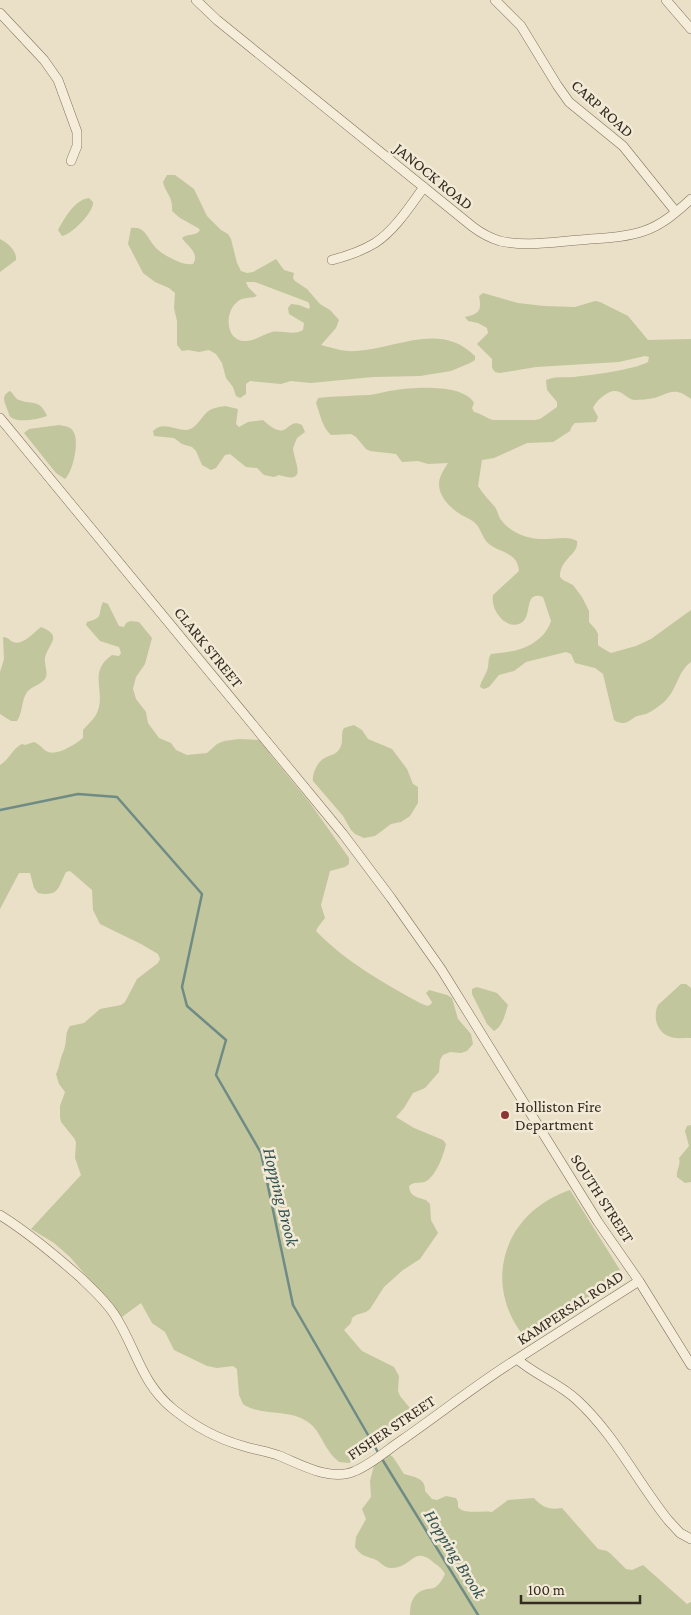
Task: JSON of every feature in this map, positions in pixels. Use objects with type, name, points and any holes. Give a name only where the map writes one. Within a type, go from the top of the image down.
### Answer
[{"type":"street","name":"JANOCK ROAD","points":[[196,0],[217,20],[478,231],[495,239],[512,243],[531,244],[636,234],[655,227],[691,199]]},
{"type":"street","name":"CARP ROAD","points":[[496,0],[521,26],[556,85],[569,102],[623,146],[676,212]]},
{"type":"street","points":[[666,0],[691,29]]},
{"type":"street","points":[[0,13],[44,60],[58,80],[77,132],[77,146],[72,161]]},
{"type":"street","points":[[332,260],[351,255],[376,242],[392,228],[424,187]]},
{"type":"street","name":"CLARK STREET","points":[[0,418],[343,834],[391,898]]},
{"type":"street","name":"SOUTH STREET","points":[[391,898],[441,970],[598,1222],[639,1280],[691,1365]]},
{"type":"street","name":"FISHER STREET","points":[[0,1215],[51,1252],[108,1305],[119,1321],[139,1365],[154,1390],[173,1409],[201,1428],[224,1440],[275,1454],[333,1475],[354,1472],[380,1456],[472,1389],[517,1359]]},
{"type":"street","name":"KAMPERSAL ROAD","points":[[517,1359],[639,1280]]},
{"type":"street","points":[[517,1359],[532,1371],[562,1388],[578,1400],[601,1427],[672,1525],[680,1534],[691,1539]]},
{"type":"green space","points":[[167,175],[175,175],[194,189],[207,216],[221,230],[228,234],[231,239],[241,271],[253,272],[276,259],[284,270],[294,273],[293,278],[295,281],[307,289],[320,304],[330,310],[339,320],[336,328],[321,345],[356,351],[417,340],[447,340],[461,346],[475,356],[475,360],[451,371],[420,376],[373,377],[311,383],[291,381],[281,384],[250,381],[246,384],[246,394],[240,398],[236,396],[233,387],[226,378],[222,363],[216,354],[209,350],[199,352],[182,351],[177,345],[177,321],[174,308],[175,293],[143,273],[128,244],[131,228],[140,229],[144,231],[157,249],[165,255],[179,262],[193,264],[195,260],[194,253],[182,238],[196,234],[200,230],[172,211],[170,198],[163,182]],"holes":[[[246,282],[255,282],[308,302],[309,309],[291,304],[288,308],[289,314],[304,323],[303,330],[296,333],[272,332],[249,341],[239,340],[234,337],[229,326],[232,308],[243,298],[257,296],[248,287]]]},
{"type":"green space","points":[[89,198],[93,202],[86,217],[71,231],[62,236],[58,230],[67,215],[79,202]]},
{"type":"green space","points":[[0,239],[15,253],[16,260],[0,272]]},
{"type":"green space","points":[[483,293],[518,303],[544,306],[575,307],[595,301],[600,302],[628,316],[648,340],[691,339],[691,399],[682,393],[674,392],[654,398],[635,400],[613,391],[604,395],[594,405],[593,408],[598,417],[596,422],[575,423],[570,431],[553,442],[527,443],[494,458],[482,460],[478,486],[495,507],[506,526],[516,533],[528,537],[541,539],[566,538],[577,541],[575,550],[563,565],[560,577],[573,585],[582,597],[589,611],[589,622],[598,634],[598,645],[602,648],[611,653],[636,646],[651,639],[691,610],[691,662],[683,670],[673,691],[664,702],[649,713],[636,716],[625,723],[614,720],[603,674],[595,668],[575,663],[571,654],[566,652],[526,662],[514,671],[499,675],[489,687],[484,689],[480,687],[491,654],[521,649],[534,643],[544,634],[551,621],[543,597],[533,597],[530,601],[525,620],[521,623],[510,624],[500,618],[494,607],[493,595],[519,571],[518,565],[512,556],[489,544],[475,523],[460,514],[446,502],[439,485],[442,473],[448,463],[402,462],[396,454],[370,451],[351,434],[331,435],[325,428],[320,416],[316,403],[318,398],[369,395],[404,389],[438,388],[469,397],[474,403],[472,408],[474,412],[493,420],[535,420],[540,419],[557,407],[557,402],[547,390],[546,380],[612,372],[648,362],[649,357],[645,356],[619,362],[536,367],[500,373],[495,372],[492,368],[492,359],[477,344],[488,333],[487,328],[478,323],[468,321],[465,317],[474,315],[478,311],[480,308],[479,296]]},
{"type":"green space","points":[[10,391],[18,399],[42,407],[47,416],[24,420],[12,418],[9,415],[4,400],[5,395]]},
{"type":"green space","points":[[225,406],[238,409],[236,424],[239,427],[248,422],[263,420],[278,430],[283,430],[297,423],[302,425],[305,432],[297,438],[293,448],[298,471],[297,475],[294,477],[279,475],[274,477],[264,475],[257,468],[246,467],[230,454],[225,455],[216,468],[211,470],[202,465],[196,451],[192,447],[182,444],[174,438],[154,436],[153,431],[165,426],[182,430],[189,429],[195,426],[207,412]]},
{"type":"green space","points":[[59,425],[72,429],[76,441],[71,470],[65,479],[56,473],[24,433],[29,429]]},
{"type":"green space","points":[[103,602],[108,604],[119,626],[124,627],[130,621],[139,622],[152,638],[145,664],[136,677],[133,689],[136,699],[146,712],[148,723],[159,738],[171,743],[176,750],[187,755],[207,753],[217,744],[224,741],[239,739],[261,740],[310,803],[349,858],[349,864],[345,867],[330,871],[321,905],[325,918],[316,931],[353,962],[422,1004],[428,1006],[432,1002],[426,993],[429,990],[452,998],[458,1019],[471,1034],[473,1044],[467,1051],[461,1053],[450,1052],[443,1055],[440,1060],[439,1072],[425,1088],[413,1093],[396,1117],[414,1128],[443,1140],[446,1144],[440,1163],[431,1177],[426,1181],[409,1186],[412,1194],[426,1200],[430,1204],[431,1220],[438,1233],[420,1259],[403,1270],[384,1287],[370,1309],[352,1318],[351,1323],[344,1330],[362,1351],[394,1367],[399,1376],[398,1391],[410,1408],[410,1414],[402,1427],[349,1463],[339,1462],[334,1457],[308,1422],[292,1415],[258,1410],[243,1404],[239,1395],[237,1369],[233,1366],[217,1368],[207,1366],[174,1350],[165,1332],[152,1323],[141,1303],[122,1317],[70,1257],[54,1243],[31,1229],[81,1175],[75,1158],[76,1142],[61,1122],[60,1106],[65,1092],[59,1084],[56,1074],[65,1048],[68,1029],[70,1026],[84,1023],[100,1009],[121,1005],[125,1002],[137,979],[158,963],[160,959],[158,954],[141,944],[100,924],[93,910],[92,890],[70,871],[66,872],[57,890],[50,894],[38,893],[34,888],[30,873],[19,873],[0,909],[0,765],[22,744],[34,742],[52,753],[66,749],[83,738],[83,730],[95,717],[99,707],[100,669],[104,662],[112,655],[119,656],[121,653],[119,647],[100,641],[86,625],[87,622],[96,619],[100,615]]},
{"type":"green space","points":[[41,627],[48,630],[53,637],[45,658],[46,677],[27,692],[17,721],[11,721],[0,714],[0,672],[4,659],[3,637],[13,642],[21,642]]},
{"type":"green space","points":[[354,725],[362,730],[368,739],[392,749],[407,769],[413,784],[418,787],[418,803],[410,816],[401,822],[391,824],[375,836],[364,838],[351,830],[343,816],[313,781],[314,772],[319,763],[339,750],[344,728]]},
{"type":"green space","points":[[681,984],[686,984],[691,988],[691,1038],[675,1038],[664,1034],[658,1027],[656,1018],[658,1005]]},
{"type":"green space","points":[[477,987],[497,993],[508,1005],[502,1023],[494,1031],[487,1024],[472,994],[472,989]]},
{"type":"green space","points":[[691,1125],[691,1182],[685,1183],[677,1177],[677,1174],[679,1158],[689,1146],[685,1131],[687,1126]]},
{"type":"green space","points":[[570,1190],[620,1270],[617,1284],[528,1341],[513,1320],[505,1298],[502,1276],[506,1254],[514,1234],[528,1216],[547,1201]]},
{"type":"green space","points":[[389,1454],[404,1474],[415,1477],[424,1483],[425,1491],[432,1499],[437,1500],[446,1496],[456,1498],[458,1507],[464,1511],[492,1512],[508,1500],[534,1498],[546,1508],[562,1508],[598,1549],[607,1551],[626,1569],[632,1570],[643,1565],[687,1604],[691,1602],[691,1615],[410,1615],[415,1595],[422,1590],[433,1588],[441,1581],[445,1574],[439,1566],[427,1558],[417,1556],[404,1565],[390,1568],[361,1554],[355,1547],[356,1537],[366,1519],[362,1509],[371,1497],[370,1481],[375,1461]]},
{"type":"waterway","name":"Hopping Brook","points":[[0,810],[78,794],[117,797],[202,894],[182,987],[187,1006],[226,1040],[216,1075],[261,1153],[293,1305],[379,1454]]},
{"type":"waterway","name":"Hopping Brook","points":[[382,1459],[478,1615]]},
{"type":"place","name":"Holliston Fire Department","points":[[505,1115]]}]
